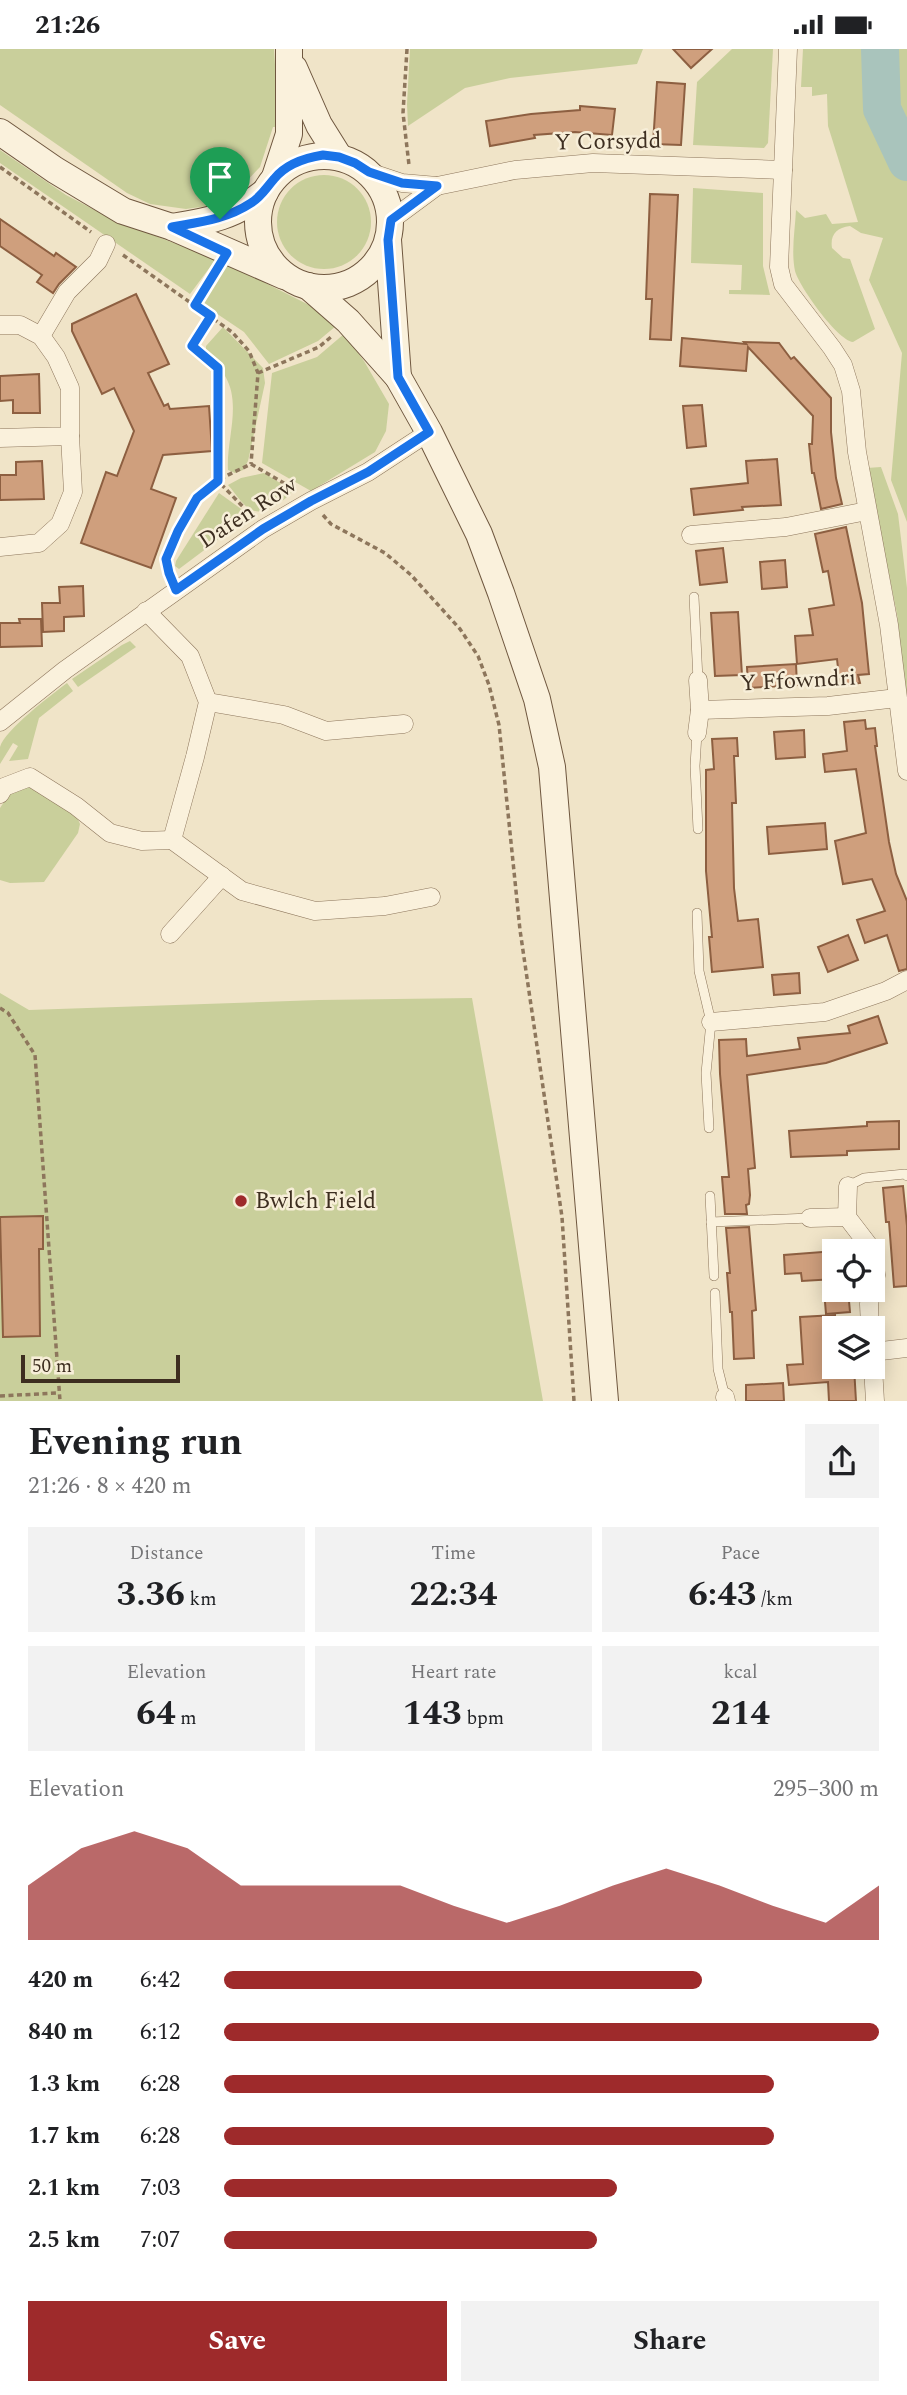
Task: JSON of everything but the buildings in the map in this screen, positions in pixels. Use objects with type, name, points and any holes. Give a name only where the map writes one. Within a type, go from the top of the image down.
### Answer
[{"type":"main road","points":[[290,55],[319,125],[339,157]]},
{"type":"main road","points":[[290,55],[289,134],[259,210],[263,248],[274,265],[348,321],[398,377],[429,432],[479,534],[537,699],[552,767],[606,1401]]},
{"type":"main road","points":[[0,132],[122,211],[172,227],[298,282],[328,288],[348,284],[365,274],[380,259],[389,230]]},
{"type":"main road","points":[[172,227],[220,219],[252,203],[289,165],[306,158],[323,155],[339,157],[369,172],[380,185],[387,200],[398,377]]},
{"type":"street","points":[[788,49],[779,267],[783,285],[843,365],[851,391],[857,452],[889,625],[907,771]]},
{"type":"street","name":"Y Corsydd","points":[[369,172],[402,183],[437,186],[515,170],[593,163],[783,170]]},
{"type":"street","name":"Y Corsydd","points":[[389,230],[437,186]]},
{"type":"street","points":[[41,336],[67,292],[98,261],[106,244]]},
{"type":"street","points":[[0,325],[20,325],[41,336],[57,357],[70,388],[74,492],[60,524],[39,543],[0,547]]},
{"type":"street","name":"Dafen Row","points":[[0,722],[65,670],[263,529],[368,472],[429,432]]},
{"type":"street","points":[[0,437],[70,436]]},
{"type":"street","points":[[691,535],[786,527],[867,510]]},
{"type":"street","points":[[146,611],[190,656],[208,702],[173,840]]},
{"type":"street","points":[[697,733],[701,710],[698,680]]},
{"type":"street","name":"Y Ffowndri","points":[[701,710],[828,706],[897,698]]},
{"type":"street","points":[[208,702],[284,715],[326,731],[404,724]]},
{"type":"street","points":[[0,794],[4,787],[30,777],[76,806],[110,833],[142,841],[173,840],[242,891],[315,911],[385,905],[431,897]]},
{"type":"street","points":[[170,934],[222,876]]},
{"type":"street","points":[[711,1022],[825,1012],[886,991],[907,980]]},
{"type":"street","points":[[848,1186],[847,1217],[863,1239]]},
{"type":"street","points":[[810,1218],[847,1217]]},
{"type":"street","points":[[885,1351],[907,1348]]},
{"type":"street","points":[[874,1379],[875,1401]]},
{"type":"lane","points":[[694,597],[698,680]]},
{"type":"lane","points":[[697,733],[695,766],[698,829]]},
{"type":"lane","points":[[697,913],[699,971],[711,1022],[706,1073],[709,1128]]},
{"type":"lane","points":[[848,1186],[864,1178],[907,1176]]},
{"type":"lane","points":[[710,1196],[714,1276]]},
{"type":"lane","points":[[711,1222],[810,1218]]},
{"type":"lane","points":[[715,1293],[718,1369],[725,1399]]},
{"type":"path","points":[[407,49],[403,113],[409,167]]},
{"type":"path","points":[[0,167],[211,316],[232,332],[249,351],[258,373],[251,464]]},
{"type":"path","points":[[195,305],[227,253]]},
{"type":"path","points":[[211,316],[192,346],[218,368],[218,481],[263,529]]},
{"type":"path","points":[[258,373],[319,347],[348,321]]},
{"type":"path","points":[[176,590],[166,559],[197,498],[218,481],[251,464]]},
{"type":"path","points":[[251,464],[273,475],[311,501],[331,524],[385,554],[411,575],[460,629],[478,656],[489,685],[499,725],[520,930],[562,1217],[574,1401]]},
{"type":"path","points":[[0,1008],[8,1013],[35,1055],[60,1401]]},
{"type":"path","points":[[0,1396],[58,1393]]},
{"type":"green space","points":[[0,49],[274,49],[279,127],[273,127],[260,167],[234,194],[208,206],[186,209],[150,204],[127,193],[0,105]]},
{"type":"green space","points":[[410,49],[643,49],[637,64],[510,78],[465,88],[408,126]]},
{"type":"green space","points":[[732,49],[773,49],[768,143],[764,148],[693,145],[697,82]]},
{"type":"green space","points":[[803,49],[907,49],[907,522],[891,480],[902,353],[869,280],[883,238],[861,233],[850,226],[838,230],[832,239],[832,248],[843,258],[850,259],[875,329],[853,342],[829,323],[811,300],[795,271],[793,248],[796,210],[805,218],[826,214],[832,224],[858,222],[828,126],[827,94],[812,96],[812,87],[801,87]]},
{"type":"green space","points":[[0,150],[66,195],[114,220],[216,259],[190,294],[0,163]]},
{"type":"green space","points":[[324,175],[342,179],[357,189],[367,204],[371,222],[367,240],[357,255],[342,265],[324,269],[306,265],[291,255],[281,240],[277,222],[281,204],[291,189],[306,179]]},
{"type":"green space","points":[[693,188],[763,193],[763,266],[770,295],[729,294],[729,290],[741,290],[742,265],[691,263]]},
{"type":"green space","points":[[226,263],[315,308],[336,326],[318,341],[269,364],[244,332],[201,303]]},
{"type":"green space","points":[[223,327],[263,368],[265,383],[248,461],[243,470],[235,473],[228,470],[233,410],[230,387],[225,376],[206,355],[206,346]]},
{"type":"green space","points":[[344,334],[364,361],[389,404],[386,431],[375,452],[311,491],[262,463],[272,373],[317,357]]},
{"type":"green space","points":[[881,467],[898,514],[907,588],[907,706],[897,614],[867,468]]},
{"type":"green space","points":[[264,473],[293,491],[266,510],[253,510],[243,503],[228,485],[241,478]]},
{"type":"green space","points":[[219,493],[244,511],[247,518],[179,569],[175,566],[176,561]]},
{"type":"green space","points":[[130,641],[136,647],[78,687],[72,679]]},
{"type":"green space","points":[[67,683],[73,691],[39,718],[28,759],[9,761],[18,746],[13,743],[0,764],[0,747],[10,732]]},
{"type":"green space","points":[[30,785],[77,817],[80,824],[78,833],[44,882],[10,883],[0,880],[0,808],[12,790]]},
{"type":"green space","points":[[0,993],[29,1010],[319,1000],[472,998],[543,1401],[0,1401]]},
{"type":"waterway","points":[[880,49],[882,109],[907,162]]},
{"type":"place","name":"Bwlch Field","points":[[241,1201]]},
{"type":"route","points":[[323,155],[339,157],[369,172],[402,183],[437,186],[391,220],[388,240],[398,377],[429,432],[368,472],[263,529],[176,590],[166,559],[197,498],[218,481],[218,368],[192,346],[211,316],[195,305],[227,253],[172,227],[220,219],[252,203],[265,193],[275,177],[289,165],[323,155]]}]
